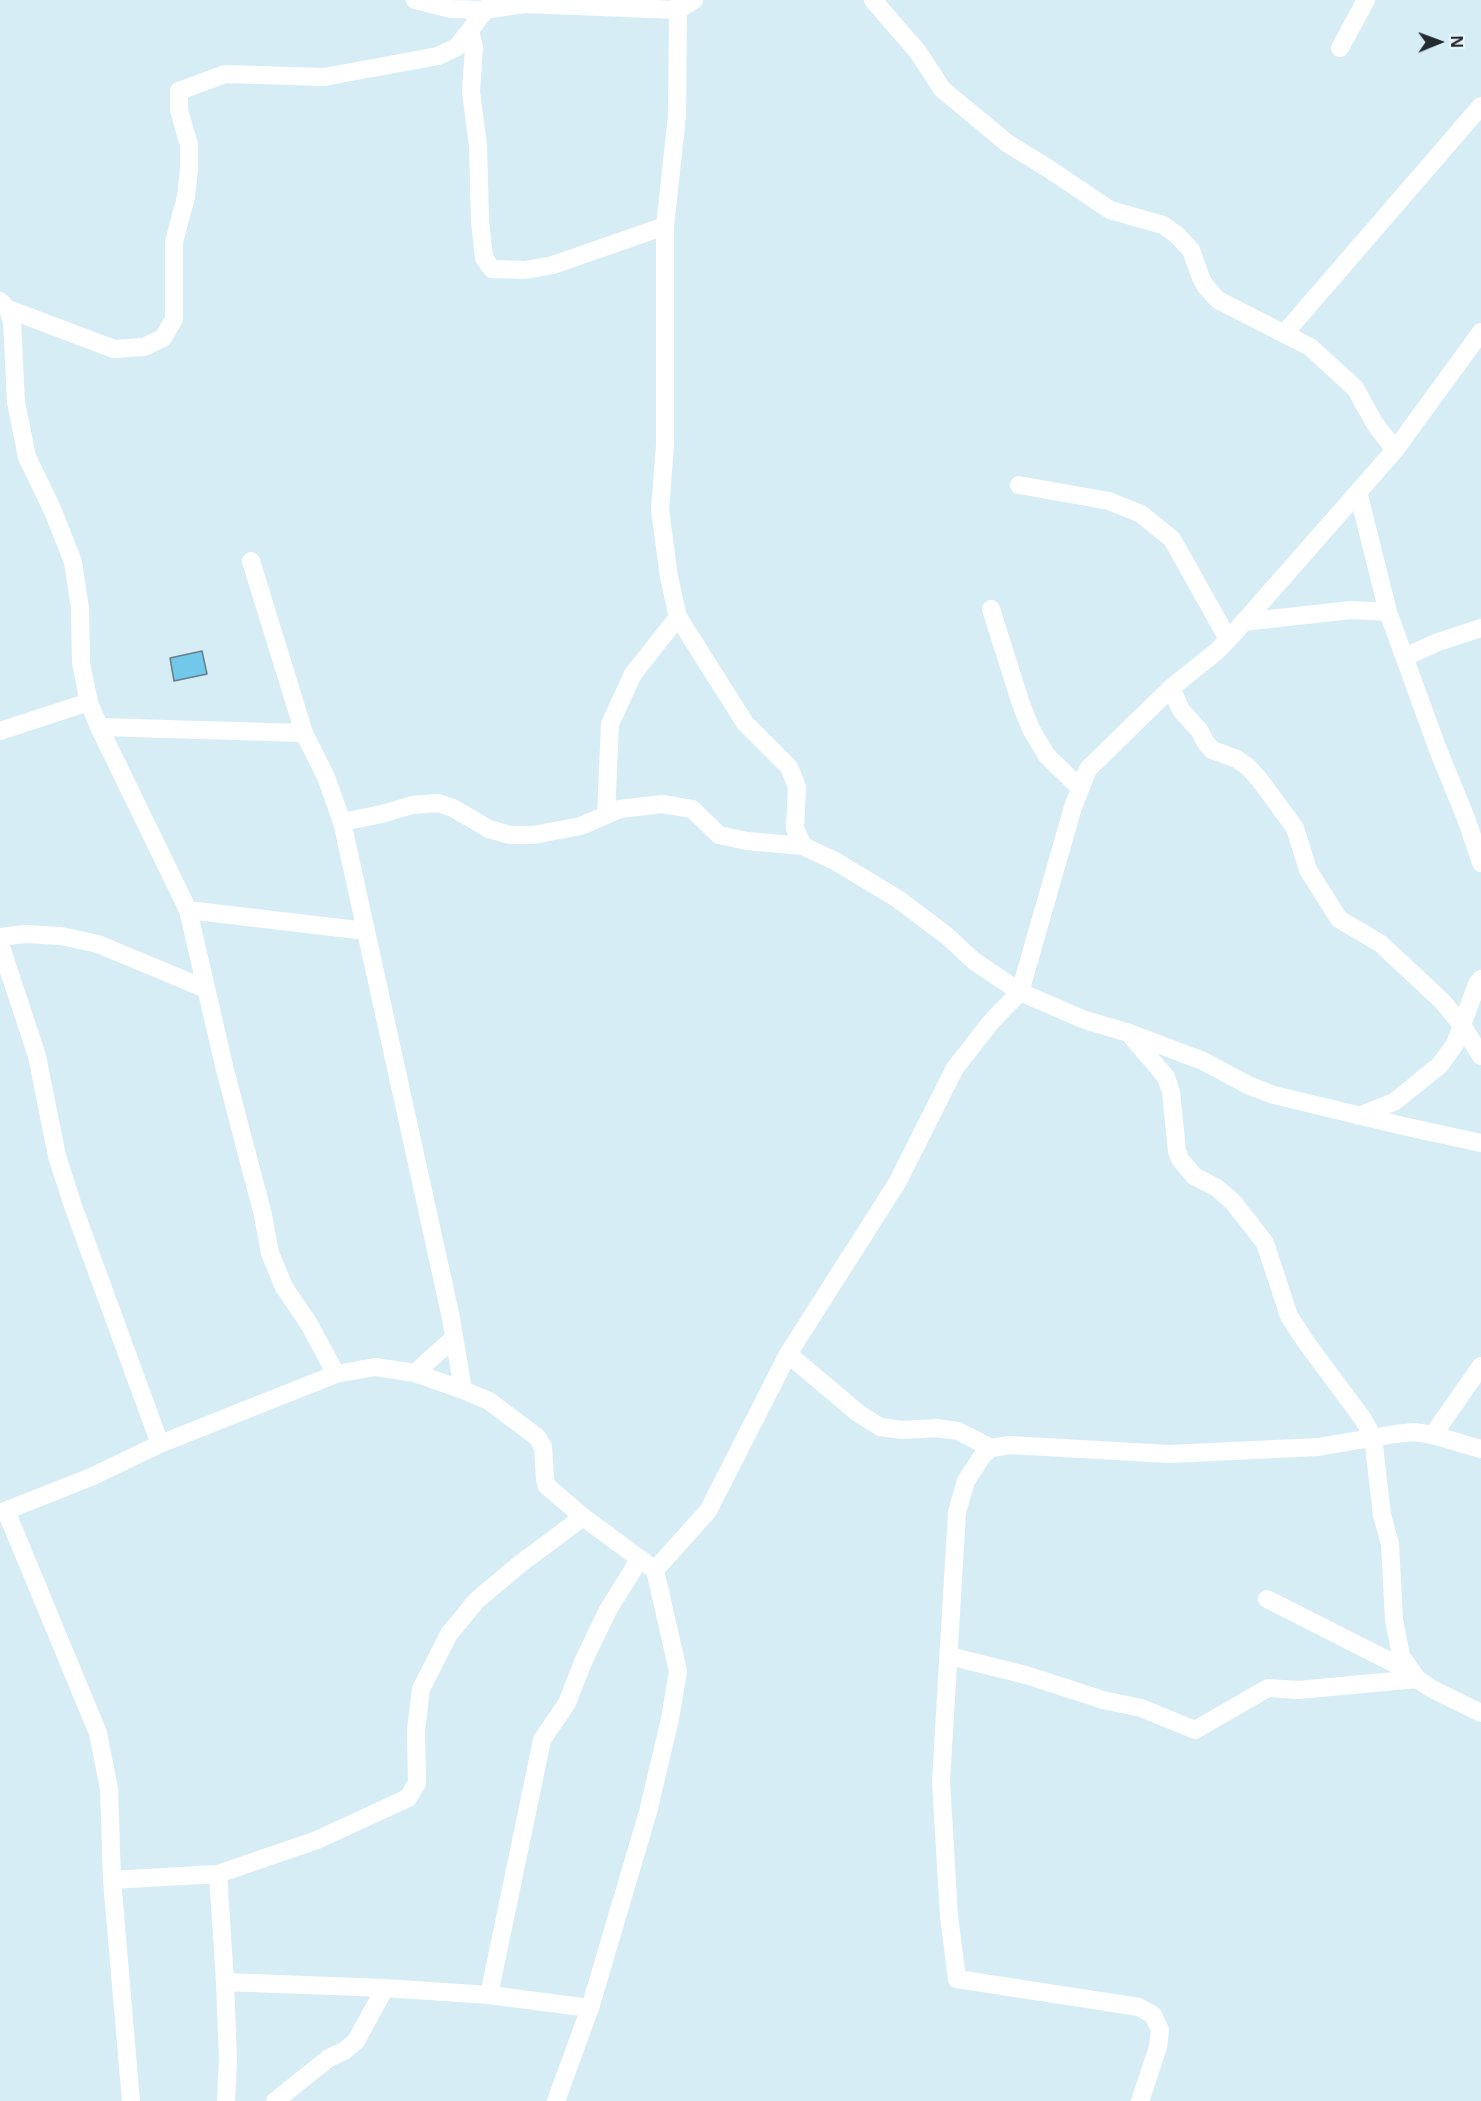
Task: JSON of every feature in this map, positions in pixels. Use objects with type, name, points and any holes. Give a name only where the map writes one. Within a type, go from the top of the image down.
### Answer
[{"type":"street","points":[[415,0],[451,9],[524,4],[684,3],[665,226],[665,445],[660,510],[669,577],[678,617],[745,723],[789,767],[797,787],[795,828],[803,846]]},
{"type":"street","points":[[873,0],[918,52],[942,89],[1006,143],[1110,210],[1163,225],[1177,235],[1191,250],[1201,278],[1218,300],[1310,347],[1354,388],[1375,424],[1395,450]]},
{"type":"street","points":[[1340,48],[1366,0]]},
{"type":"street","points":[[4,305],[114,349],[144,347],[163,338],[174,319],[174,243],[186,197],[189,169],[189,145],[179,110],[179,91],[225,74],[324,77],[438,56],[457,47],[489,5]]},
{"type":"street","points":[[470,30],[474,47],[471,92],[478,146],[480,221],[484,258],[492,269],[525,270],[553,266],[665,226]]},
{"type":"street","points":[[1284,334],[1481,106]]},
{"type":"street","points":[[4,305],[12,322],[16,402],[27,457],[73,562],[80,608],[81,663],[88,702],[188,910],[225,1070],[263,1215],[270,1253],[284,1287],[309,1324],[336,1374]]},
{"type":"street","points":[[655,1570],[708,1511],[788,1354],[897,1183],[955,1068],[1020,992],[1079,787],[1088,769],[1171,688],[1217,651],[1228,639],[1395,450],[1481,332]]},
{"type":"street","points":[[1019,485],[1109,501],[1141,514],[1172,539],[1228,639]]},
{"type":"street","points":[[1358,492],[1388,612],[1481,863]]},
{"type":"street","points":[[251,561],[304,733],[326,777],[342,822],[454,1338],[463,1390]]},
{"type":"street","points":[[991,609],[1031,729],[1047,756],[1079,787]]},
{"type":"street","points":[[1243,622],[1351,610],[1388,612]]},
{"type":"street","points":[[606,815],[610,724],[633,674],[678,617]]},
{"type":"street","points":[[1405,657],[1438,642],[1481,628]]},
{"type":"street","points":[[1171,688],[1181,710],[1199,730],[1206,744],[1212,750],[1237,759],[1248,767],[1287,816],[1295,828],[1308,870],[1339,919],[1381,944],[1442,1001],[1462,1025],[1481,1056]]},
{"type":"street","points":[[0,732],[88,702]]},
{"type":"street","points":[[99,727],[304,733]]},
{"type":"street","points":[[342,822],[412,805],[438,803],[453,808],[489,829],[510,835],[533,835],[581,826],[620,809],[662,804],[692,809],[719,835],[747,841],[803,846],[835,861],[898,899],[947,936],[974,961],[1020,992],[1085,1020],[1203,1061],[1250,1086],[1274,1095],[1481,1143]]},
{"type":"street","points":[[188,910],[366,931]]},
{"type":"street","points":[[0,937],[25,934],[61,936],[98,944],[206,989]]},
{"type":"street","points":[[0,944],[37,1056],[57,1156],[160,1444]]},
{"type":"street","points":[[1359,1116],[1394,1102],[1440,1065],[1455,1044],[1477,984],[1481,979]]},
{"type":"street","points":[[1129,1034],[1166,1077],[1171,1092],[1177,1151],[1180,1159],[1194,1176],[1217,1188],[1233,1202],[1265,1243],[1289,1316],[1363,1419],[1373,1437],[1382,1515],[1390,1544],[1397,1638],[1401,1656],[1415,1676]]},
{"type":"street","points":[[415,1373],[454,1338]]},
{"type":"street","points":[[788,1354],[858,1413],[880,1427],[903,1430],[936,1428],[958,1431],[991,1448]]},
{"type":"street","points":[[1433,1435],[1481,1366]]},
{"type":"street","points":[[131,2101],[112,1880],[108,1788],[98,1734],[3,1512],[91,1477],[160,1444],[336,1374],[375,1367],[415,1373],[489,1401],[537,1437],[543,1447],[545,1479],[548,1486],[583,1517],[655,1570],[678,1671],[673,1700],[648,1812],[590,2008],[556,2101]]},
{"type":"street","points":[[1140,2101],[1158,2047],[1160,2031],[1153,2016],[1139,2007],[957,1979],[949,1916],[941,1781],[957,1512],[966,1481],[982,1455],[991,1448],[1010,1445],[1169,1454],[1318,1447],[1414,1432],[1481,1449]]},
{"type":"street","points":[[112,1880],[218,1874],[317,1840],[408,1798],[417,1783],[416,1730],[421,1689],[448,1634],[477,1600],[520,1564],[583,1517]]},
{"type":"street","points":[[489,1995],[542,1740],[567,1703],[583,1662],[608,1610],[639,1560]]},
{"type":"street","points":[[1267,1599],[1415,1676],[1432,1689],[1481,1713]]},
{"type":"street","points":[[949,1656],[1026,1675],[1103,1701],[1141,1708],[1195,1730],[1268,1688],[1298,1690],[1415,1676]]},
{"type":"street","points":[[218,1874],[228,2059],[226,2101]]},
{"type":"street","points":[[225,1982],[385,1988],[489,1995],[590,2008]]},
{"type":"street","points":[[274,2101],[329,2058],[344,2051],[356,2041],[385,1988]]},
{"type":"building","points":[[202,651],[207,674],[174,681],[170,658]]}]
